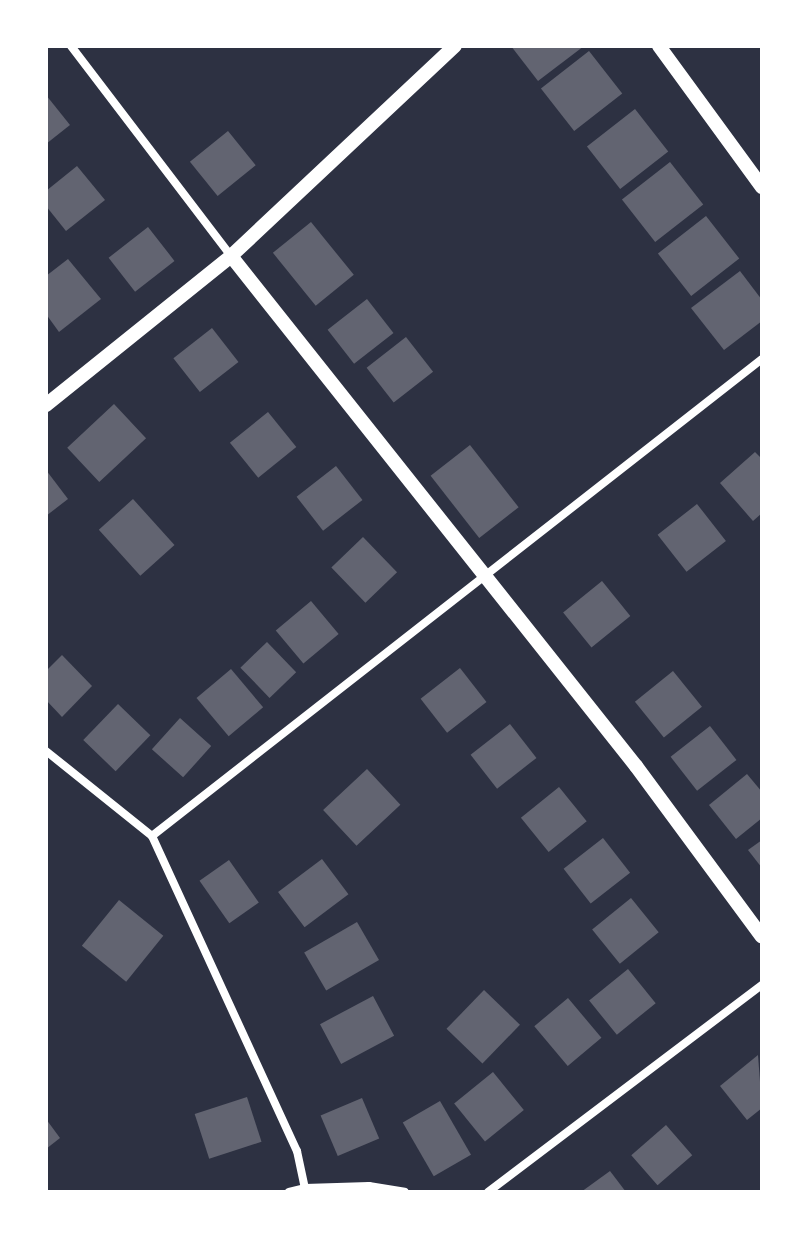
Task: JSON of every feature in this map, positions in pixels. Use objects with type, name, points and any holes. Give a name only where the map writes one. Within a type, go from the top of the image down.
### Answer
[{"type":"street","points":[[71,46],[231,256],[636,766],[762,937]]},
{"type":"street","points":[[46,405],[231,256],[455,46]]},
{"type":"street","points":[[659,46],[762,187]]},
{"type":"street","points":[[152,836],[482,574],[762,359]]},
{"type":"street","points":[[46,751],[152,836],[297,1151],[305,1188]]},
{"type":"street","points":[[488,1192],[762,985]]},
{"type":"street","points":[[289,1192],[305,1188],[369,1186],[405,1192]]},
{"type":"building","points":[[511,46],[584,46],[538,81]]},
{"type":"building","points":[[589,51],[622,94],[574,131],[541,89]]},
{"type":"building","points":[[46,95],[70,125],[46,144]]},
{"type":"building","points":[[635,109],[668,152],[620,189],[587,147]]},
{"type":"building","points":[[228,131],[256,165],[218,196],[190,162]]},
{"type":"building","points":[[670,162],[703,205],[655,242],[622,200]]},
{"type":"building","points":[[77,166],[105,200],[66,231],[46,206],[46,191]]},
{"type":"building","points":[[706,216],[739,259],[691,296],[658,254]]},
{"type":"building","points":[[311,222],[354,275],[316,306],[273,253]]},
{"type":"building","points":[[148,227],[174,261],[135,292],[109,258]]},
{"type":"building","points":[[68,259],[101,299],[59,332],[46,314],[46,276]]},
{"type":"building","points":[[740,271],[762,300],[762,321],[724,350],[691,308]]},
{"type":"building","points":[[367,299],[393,333],[354,364],[328,330]]},
{"type":"building","points":[[212,328],[238,362],[200,392],[173,358]]},
{"type":"building","points":[[406,337],[433,372],[394,402],[367,368]]},
{"type":"building","points":[[114,404],[146,438],[99,482],[67,448]]},
{"type":"building","points":[[268,412],[296,447],[258,478],[230,443]]},
{"type":"building","points":[[470,445],[519,507],[479,538],[431,476]]},
{"type":"building","points":[[755,452],[762,459],[762,513],[753,521],[720,483]]},
{"type":"building","points":[[336,466],[362,500],[323,531],[297,497]]},
{"type":"building","points":[[46,470],[68,499],[46,516]]},
{"type":"building","points":[[133,499],[174,545],[140,576],[99,530]]},
{"type":"building","points":[[697,504],[726,541],[687,572],[658,535]]},
{"type":"building","points":[[363,537],[397,572],[365,603],[331,568]]},
{"type":"building","points":[[602,581],[630,616],[591,647],[563,612]]},
{"type":"building","points":[[311,601],[339,634],[303,664],[276,631]]},
{"type":"building","points":[[267,642],[296,672],[270,698],[240,668]]},
{"type":"building","points":[[62,655],[92,686],[62,717],[46,700],[46,671]]},
{"type":"building","points":[[460,668],[486,702],[447,733],[421,699]]},
{"type":"building","points":[[231,669],[263,707],[229,736],[197,698]]},
{"type":"building","points":[[673,671],[702,707],[664,738],[635,702]]},
{"type":"building","points":[[118,704],[150,735],[116,771],[83,740]]},
{"type":"building","points":[[180,718],[211,746],[183,777],[152,749]]},
{"type":"building","points":[[510,724],[536,758],[497,789],[471,755]]},
{"type":"building","points":[[710,726],[736,760],[697,791],[671,757]]},
{"type":"building","points":[[367,769],[400,805],[357,846],[323,810]]},
{"type":"building","points":[[747,774],[762,792],[762,818],[736,839],[709,805]]},
{"type":"building","points":[[559,787],[587,821],[549,852],[521,818]]},
{"type":"building","points":[[603,838],[630,873],[591,903],[564,869]]},
{"type":"building","points":[[762,840],[762,868],[748,850]]},
{"type":"building","points":[[322,859],[348,894],[305,927],[278,892]]},
{"type":"building","points":[[229,860],[259,903],[229,923],[200,881]]},
{"type":"building","points":[[631,898],[659,932],[620,964],[592,929]]},
{"type":"building","points":[[119,900],[163,936],[126,982],[82,946]]},
{"type":"building","points":[[357,922],[379,960],[326,991],[304,953]]},
{"type":"building","points":[[628,969],[656,1003],[617,1035],[589,1000]]},
{"type":"building","points":[[484,990],[520,1025],[482,1064],[446,1029]]},
{"type":"building","points":[[373,996],[394,1036],[341,1064],[320,1024]]},
{"type":"building","points":[[568,998],[601,1038],[568,1066],[534,1026]]},
{"type":"building","points":[[758,1055],[762,1108],[747,1120],[720,1086]]},
{"type":"building","points":[[493,1072],[524,1110],[485,1142],[454,1103]]},
{"type":"building","points":[[247,1097],[262,1142],[209,1159],[195,1114]]},
{"type":"building","points":[[362,1098],[379,1139],[338,1156],[321,1116]]},
{"type":"building","points":[[440,1101],[471,1155],[434,1176],[403,1122]]},
{"type":"building","points":[[46,1119],[60,1138],[46,1149]]},
{"type":"building","points":[[666,1125],[692,1155],[658,1185],[631,1155]]},
{"type":"building","points":[[610,1171],[626,1192],[581,1192]]}]
